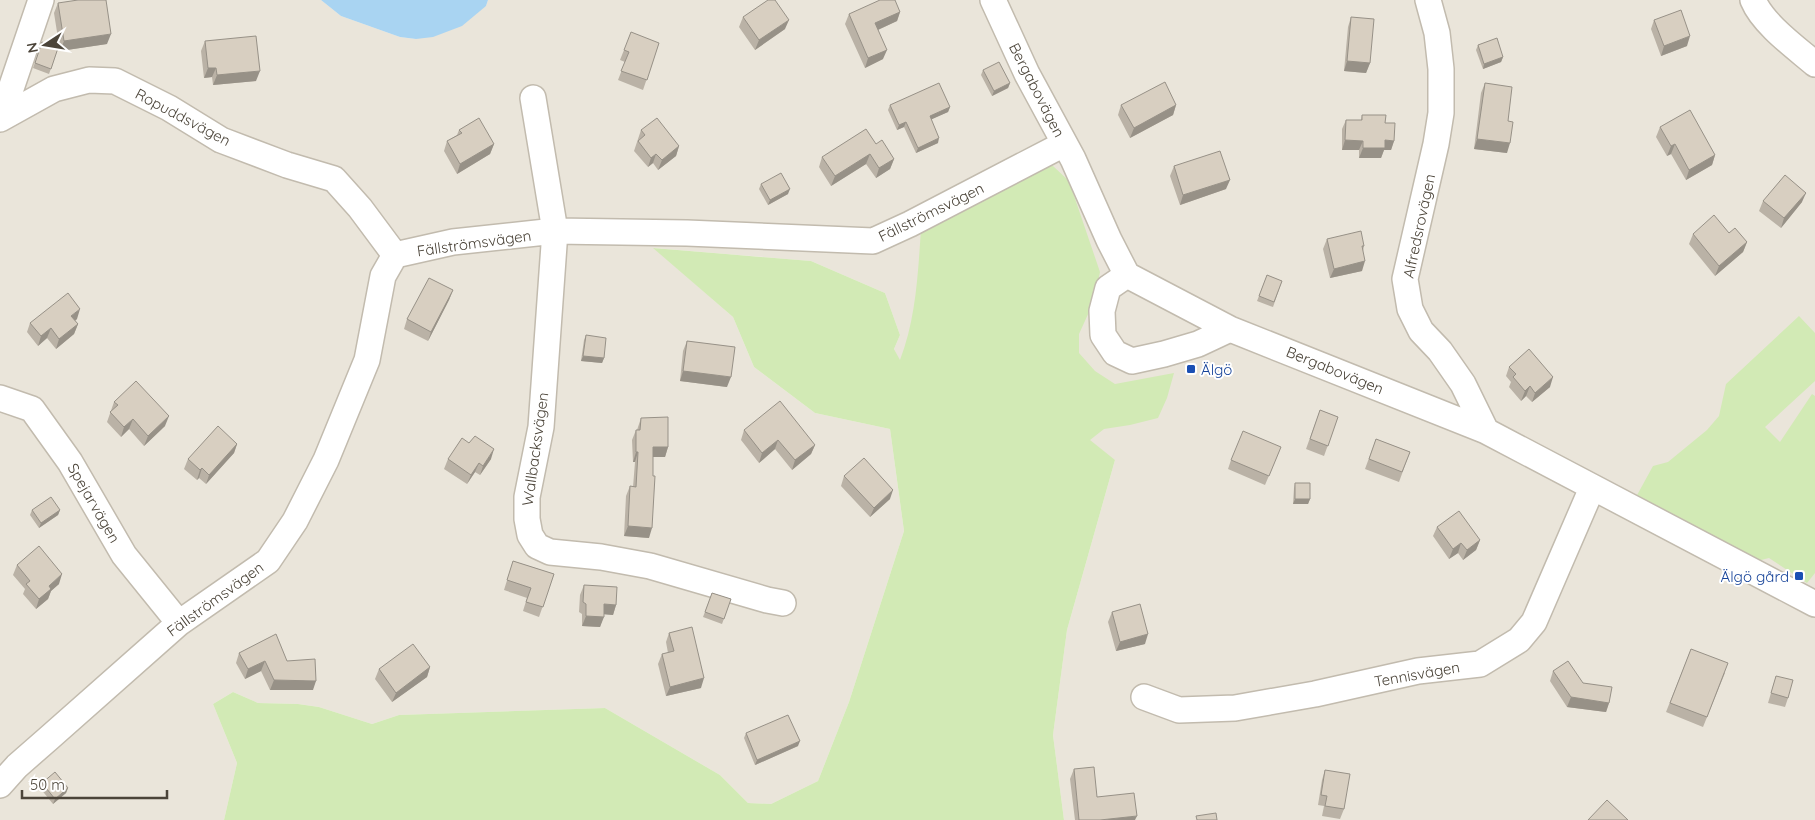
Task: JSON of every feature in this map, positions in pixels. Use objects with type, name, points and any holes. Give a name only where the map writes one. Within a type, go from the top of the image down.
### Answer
[{"type":"street","points":[[1,119],[41,0]]},
{"type":"street","name":"Bergabovägen","points":[[993,0],[1027,74],[1064,144],[1127,275],[1230,329],[1486,431],[1815,604]]},
{"type":"street","name":"Alfredsrovägen","points":[[1428,0],[1437,33],[1441,69],[1441,113],[1436,144],[1405,279],[1410,309],[1421,332],[1440,351],[1463,384],[1486,431]]},
{"type":"street","points":[[1753,0],[1757,9],[1781,35],[1815,64]]},
{"type":"street","name":"Ropuddsvägen","points":[[1,119],[54,89],[90,80],[115,81],[169,108],[221,140],[287,165],[334,178],[360,208],[395,256]]},
{"type":"street","name":"Wallbacksvägen","points":[[533,98],[555,231],[541,427],[527,496],[527,519],[530,535],[537,546],[550,552],[601,557],[650,566],[767,600],[784,603]]},
{"type":"street","name":"Fällströmsvägen","points":[[0,784],[17,766],[179,623],[268,561],[296,521],[326,460],[367,360],[383,276],[395,256],[453,242],[555,231],[687,233],[873,241],[910,224],[1064,144]]},
{"type":"street","points":[[1127,275],[1108,288],[1102,311],[1103,335],[1114,353],[1132,361],[1198,344],[1230,329]]},
{"type":"street","name":"Spejarvägen","points":[[0,398],[32,409],[70,462],[124,555],[179,623]]},
{"type":"street","name":"Tennisvägen","points":[[1144,697],[1179,710],[1235,708],[1315,694],[1418,671],[1480,664],[1519,640],[1534,622],[1592,488]]},
{"type":"shaded area","name":"Älgö","points":[[0,0],[321,0],[341,16],[400,37],[416,39],[486,6],[488,0],[1815,0],[1815,820],[1064,820],[1053,735],[1067,630],[1115,460],[925,413],[894,349],[900,335],[885,293],[811,261],[654,248],[733,317],[754,367],[815,413],[890,429],[904,531],[849,702],[818,781],[771,804],[748,803],[720,775],[605,708],[399,715],[372,724],[319,707],[298,704],[258,703],[233,692],[213,704],[237,763],[224,820],[0,820]]},
{"type":"green space","points":[[1053,166],[1069,181],[1100,272],[1094,301],[1079,334],[1079,353],[1095,371],[1115,384],[1174,373],[1167,398],[1158,418],[1104,429],[1090,440],[1115,460],[1067,630],[1053,735],[1064,820],[224,820],[237,763],[213,704],[233,692],[258,703],[298,704],[319,707],[372,724],[399,715],[605,708],[720,775],[748,803],[771,804],[818,781],[849,702],[904,531],[890,429],[815,413],[754,367],[733,317],[653,248],[811,261],[885,293],[900,335],[894,349],[900,360],[913,312],[921,229],[1032,167]]},
{"type":"green space","points":[[1799,316],[1815,333],[1815,381],[1765,427],[1780,442],[1812,394],[1815,396],[1815,573],[1807,583],[1769,558],[1757,561],[1636,497],[1653,466],[1668,462],[1707,430],[1719,416],[1726,384]]},
{"type":"water","points":[[321,0],[488,0],[486,6],[462,26],[433,37],[416,39],[400,37],[341,16]]},
{"type":"building","points":[[78,0],[106,0],[111,34],[64,41],[58,3]]},
{"type":"building","points":[[768,0],[775,0],[789,20],[759,40],[743,17]]},
{"type":"building","points":[[880,0],[895,0],[900,12],[875,23],[887,50],[868,58],[849,14]]},
{"type":"building","points":[[1681,10],[1690,36],[1664,46],[1654,20]]},
{"type":"building","points":[[1351,17],[1374,19],[1370,63],[1347,61]]},
{"type":"building","points":[[631,32],[659,43],[647,80],[621,71],[629,52],[624,50]]},
{"type":"building","points":[[256,36],[260,71],[217,75],[216,68],[208,68],[205,41]]},
{"type":"building","points":[[1497,38],[1503,57],[1484,64],[1478,45]]},
{"type":"building","points":[[42,42],[58,48],[51,69],[35,63]]},
{"type":"building","points":[[999,62],[1010,83],[994,91],[983,70]]},
{"type":"building","points":[[1165,82],[1176,105],[1134,128],[1121,105]]},
{"type":"building","points":[[939,83],[950,107],[930,116],[939,138],[918,148],[906,122],[899,125],[890,105]]},
{"type":"building","points":[[1485,83],[1512,87],[1508,121],[1513,122],[1510,143],[1477,139]]},
{"type":"building","points":[[1690,110],[1715,155],[1689,170],[1675,144],[1671,146],[1660,127]]},
{"type":"building","points":[[1362,115],[1386,115],[1385,123],[1395,123],[1394,141],[1385,140],[1385,148],[1363,148],[1363,141],[1345,140],[1346,120],[1362,120]]},
{"type":"building","points":[[479,118],[494,144],[460,164],[447,141],[462,133],[459,130]]},
{"type":"building","points":[[657,118],[679,146],[662,160],[656,154],[651,158],[638,141],[645,135],[641,130]]},
{"type":"building","points":[[866,129],[876,144],[882,140],[894,159],[879,168],[870,154],[835,176],[822,157]]},
{"type":"building","points":[[1220,151],[1230,180],[1183,195],[1174,166]]},
{"type":"building","points":[[781,173],[790,189],[770,200],[761,184]]},
{"type":"building","points":[[1785,175],[1806,193],[1784,218],[1763,201]]},
{"type":"building","points":[[1714,215],[1729,233],[1735,228],[1747,242],[1719,266],[1693,234]]},
{"type":"building","points":[[1361,231],[1365,261],[1334,269],[1327,239]]},
{"type":"building","points":[[1267,275],[1282,281],[1274,302],[1259,296]]},
{"type":"building","points":[[429,278],[453,290],[431,332],[407,319]]},
{"type":"building","points":[[68,293],[80,309],[71,316],[78,324],[59,339],[51,328],[41,336],[30,323]]},
{"type":"building","points":[[586,335],[606,338],[604,358],[583,356]]},
{"type":"building","points":[[687,341],[735,347],[731,377],[683,371]]},
{"type":"building","points":[[1529,349],[1553,377],[1535,393],[1530,386],[1525,391],[1513,377],[1516,374],[1509,367]]},
{"type":"building","points":[[136,381],[169,416],[148,436],[133,419],[124,427],[110,412],[118,405],[114,402]]},
{"type":"building","points":[[780,401],[815,445],[795,460],[778,440],[762,453],[744,430]]},
{"type":"building","points":[[1320,410],[1338,417],[1328,446],[1310,439]]},
{"type":"building","points":[[668,417],[668,447],[653,447],[653,476],[655,476],[652,528],[628,526],[630,486],[636,487],[638,452],[636,452],[636,430],[640,430],[641,418]]},
{"type":"building","points":[[218,426],[237,444],[209,475],[188,459]]},
{"type":"building","points":[[1243,431],[1281,447],[1269,476],[1231,460]]},
{"type":"building","points":[[475,436],[494,449],[483,466],[479,463],[471,475],[448,459],[462,438],[469,443]]},
{"type":"building","points":[[1376,439],[1410,452],[1402,472],[1369,459]]},
{"type":"building","points":[[864,458],[893,490],[874,508],[844,476]]},
{"type":"building","points":[[1295,483],[1310,483],[1310,499],[1295,499]]},
{"type":"building","points":[[51,497],[60,510],[41,523],[32,510]]},
{"type":"building","points":[[1459,511],[1480,540],[1467,550],[1461,543],[1453,549],[1437,527]]},
{"type":"building","points":[[39,546],[62,574],[49,586],[51,589],[39,599],[26,584],[30,581],[17,565]]},
{"type":"building","points":[[513,561],[554,574],[543,607],[526,602],[531,588],[507,580]]},
{"type":"building","points":[[584,585],[617,587],[616,605],[604,604],[604,617],[586,616],[586,604],[583,602]]},
{"type":"building","points":[[712,593],[731,599],[724,619],[705,612]]},
{"type":"building","points":[[1140,604],[1148,634],[1120,642],[1112,612]]},
{"type":"building","points":[[692,627],[704,678],[670,687],[662,654],[674,651],[669,633]]},
{"type":"building","points":[[276,634],[287,661],[315,659],[316,681],[274,680],[265,661],[248,669],[239,653]]},
{"type":"building","points":[[413,644],[430,667],[396,693],[379,669]]},
{"type":"building","points":[[1691,649],[1728,663],[1707,717],[1670,703]]},
{"type":"building","points":[[1568,661],[1583,683],[1612,687],[1609,703],[1571,697],[1553,671]]},
{"type":"building","points":[[1776,676],[1793,680],[1788,698],[1771,693]]},
{"type":"building","points":[[788,715],[800,741],[757,760],[746,733]]},
{"type":"building","points":[[1094,767],[1097,797],[1134,793],[1137,816],[1079,820],[1074,769]]},
{"type":"building","points":[[1325,770],[1350,774],[1344,809],[1325,806],[1327,796],[1321,795]]},
{"type":"building","points":[[55,772],[68,788],[55,799],[42,783]]},
{"type":"building","points":[[1607,800],[1628,820],[1588,820]]},
{"type":"building","points":[[1216,813],[1217,820],[1197,820],[1196,816]]},
{"type":"place","name":"Älgö","points":[[1191,369]]},
{"type":"place","name":"Älgö gård","points":[[1799,576]]}]
